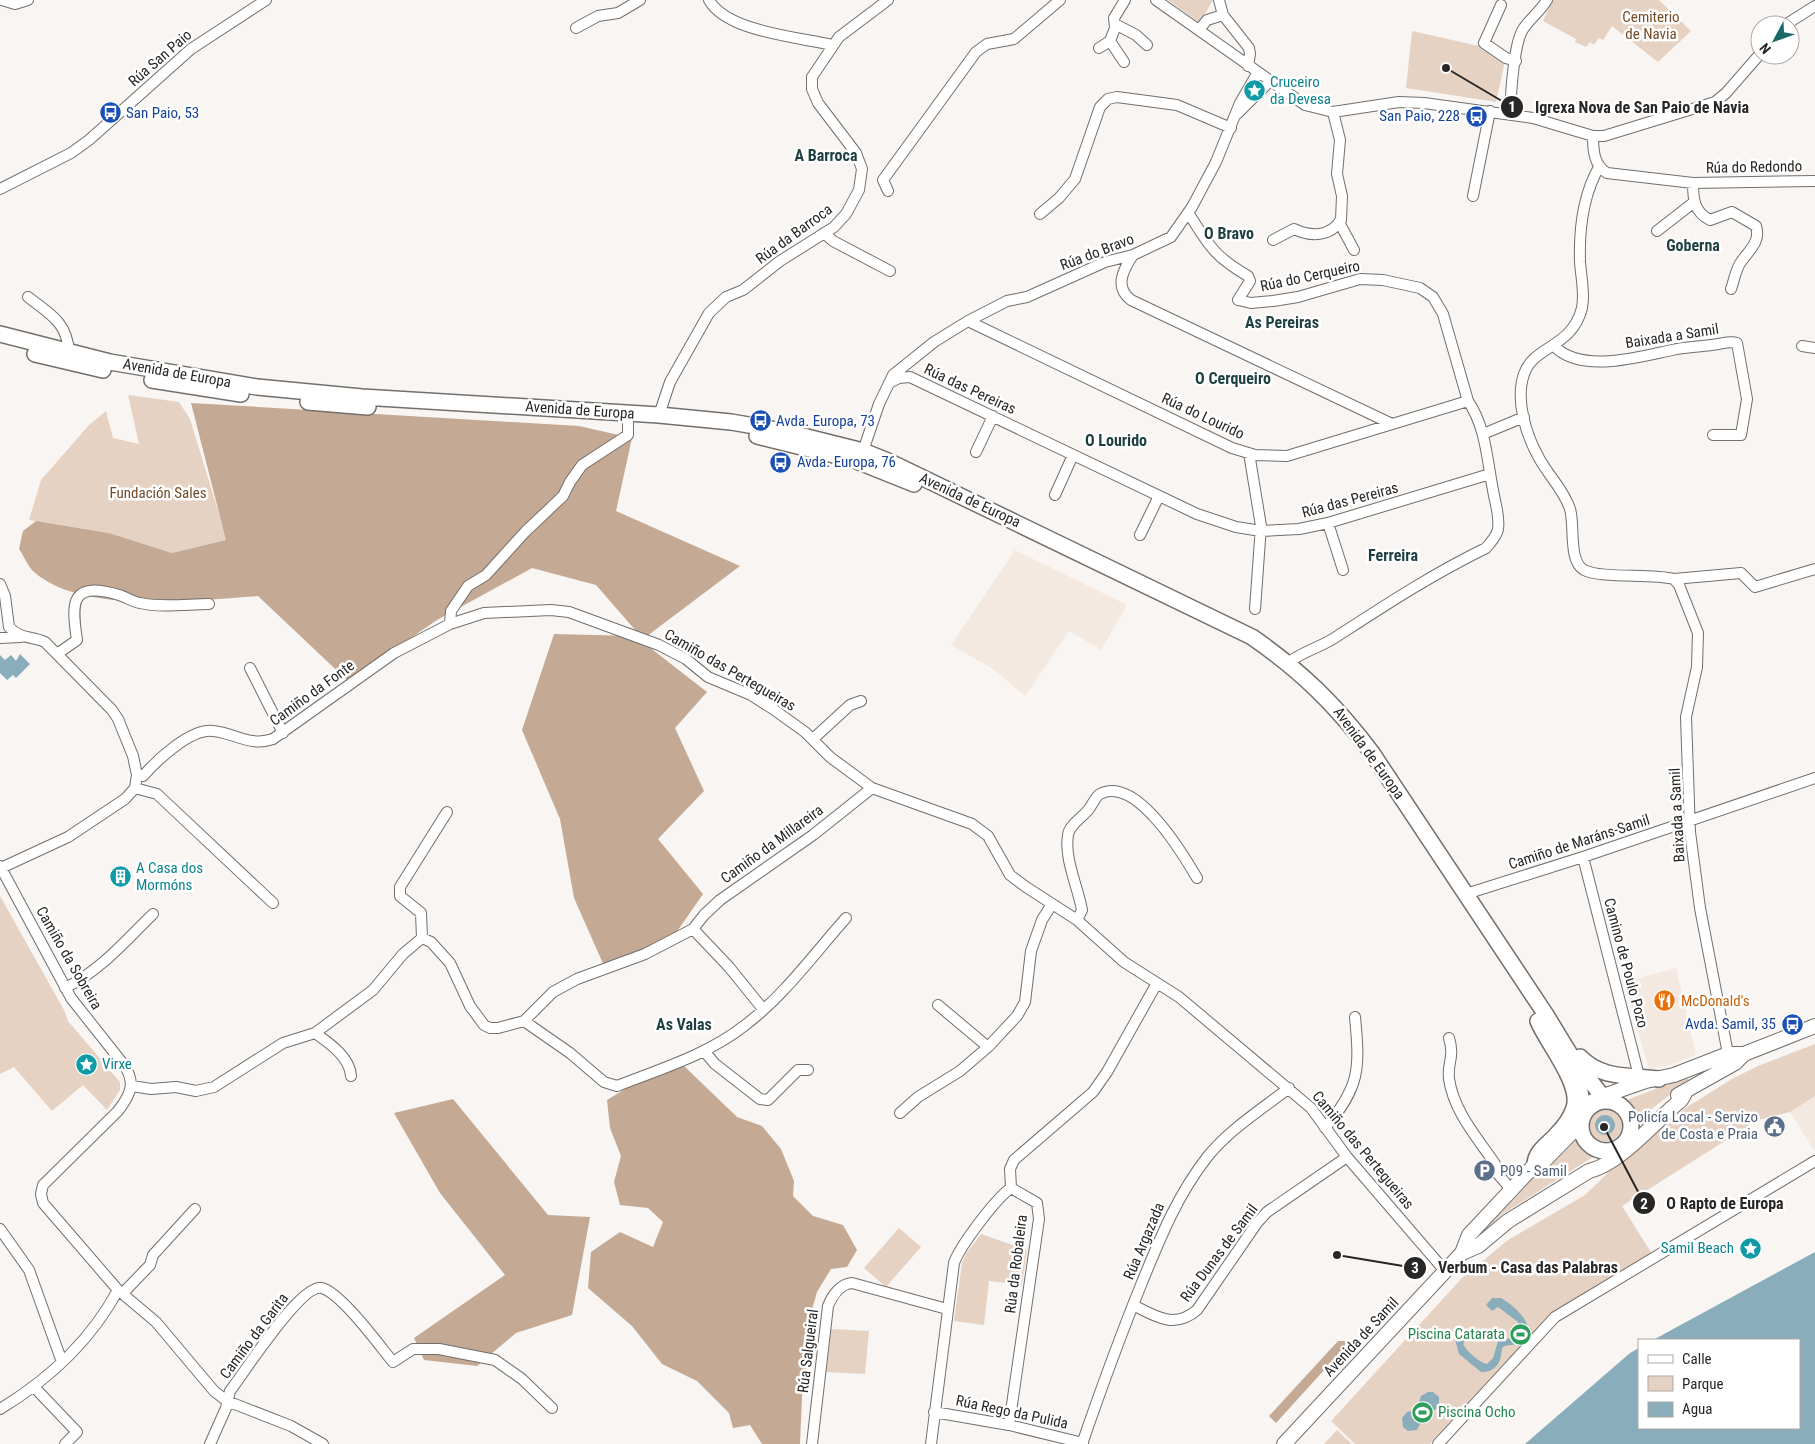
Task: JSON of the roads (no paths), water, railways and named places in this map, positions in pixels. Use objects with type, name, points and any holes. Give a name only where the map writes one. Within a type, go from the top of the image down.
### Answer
[{"type":"main road","name":"Avenida de Europa","points":[[0,334],[150,370],[266,388],[362,397],[659,415],[730,422],[783,431],[863,451],[994,510],[1252,636],[1289,662],[1324,694],[1346,719],[1466,894],[1542,1018],[1549,1034],[1574,1074],[1583,1115]]},
{"type":"main road","name":"Avenida de Europa","points":[[0,344],[68,363],[142,378],[206,390],[278,399],[340,406],[706,428],[756,436],[854,460],[936,494],[1213,626],[1261,654],[1306,690],[1340,727],[1366,761],[1542,1018],[1607,1100]]},
{"type":"main road","points":[[1542,1018],[1588,1066],[1606,1074],[1660,1079]]},
{"type":"main road","points":[[1535,1164],[1536,1156],[1566,1123],[1574,1108],[1575,1099],[1567,1073],[1542,1018]]},
{"type":"main road","points":[[1607,1100],[1623,1107],[1629,1117],[1631,1128],[1628,1138],[1620,1146],[1611,1150],[1599,1150],[1589,1144],[1582,1135],[1583,1115],[1591,1105],[1607,1100]]},
{"type":"street","points":[[2,0],[14,4],[28,0]]},
{"type":"street","name":"Rúa San Paio","points":[[0,189],[77,149],[191,49],[266,0]]},
{"type":"street","points":[[576,28],[598,16],[618,13],[640,0]]},
{"type":"street","points":[[709,0],[718,12],[755,29],[786,38],[832,45]]},
{"type":"street","name":"Rúa da Barroca","points":[[659,415],[670,382],[709,313],[726,297],[743,290],[780,261],[824,233],[846,214],[859,190],[862,169],[856,154],[818,103],[812,89],[812,77],[839,37],[888,0]]},
{"type":"street","points":[[888,191],[883,180],[976,52],[987,44],[1014,39],[1060,0]]},
{"type":"street","points":[[1099,48],[1110,41],[1115,24],[1114,18],[1125,0]]},
{"type":"street","points":[[1156,0],[1305,105],[1333,112],[1400,102],[1511,114],[1533,118],[1593,136],[1612,133],[1715,102],[1733,86],[1751,65]]},
{"type":"street","points":[[1219,0],[1223,15],[1249,48],[1248,66]]},
{"type":"street","points":[[1511,114],[1516,61],[1522,31],[1540,12],[1547,0]]},
{"type":"street","points":[[1500,5],[1484,43],[1506,58],[1516,61]]},
{"type":"street","points":[[1800,16],[1815,6]]},
{"type":"street","points":[[1199,30],[1207,20],[1223,15]]},
{"type":"street","points":[[1115,24],[1136,35],[1147,46]]},
{"type":"street","points":[[1110,41],[1124,62]]},
{"type":"street","name":"Rúa do Bravo","points":[[863,451],[879,404],[898,370],[934,342],[1006,301],[1027,297],[1105,262],[1133,255],[1171,237],[1189,214],[1231,128],[1244,95],[1258,72]]},
{"type":"street","name":"Rúa do Bravo","points":[[1237,114],[1270,81]]},
{"type":"street","points":[[1040,214],[1059,198],[1075,179],[1100,107],[1108,98],[1117,97],[1176,105],[1231,128]]},
{"type":"street","points":[[1473,196],[1490,111]]},
{"type":"street","points":[[1273,240],[1294,229],[1319,235],[1331,230],[1339,222],[1343,209],[1337,174],[1340,140],[1333,112]]},
{"type":"street","points":[[1593,136],[1595,160],[1599,168],[1585,200],[1580,252],[1582,305],[1575,325],[1554,346],[1539,355],[1525,372],[1521,392],[1524,417],[1539,458],[1570,509],[1574,527],[1574,554],[1579,566],[1592,572],[1674,579],[1741,573],[1756,587],[1815,569]]},
{"type":"street","name":"Rúa do Redondo","points":[[1599,168],[1607,173],[1693,183],[1815,181]]},
{"type":"street","name":"Rúa do Redondo","points":[[1693,183],[1693,203]]},
{"type":"street","points":[[1657,231],[1693,203],[1710,220],[1732,212],[1756,226],[1756,239],[1750,253],[1740,263],[1731,289]]},
{"type":"street","name":"Rúa do Cerqueiro","points":[[1189,214],[1213,251],[1248,276],[1250,281],[1238,300],[1251,303],[1298,297],[1360,279],[1383,280],[1420,288],[1433,297],[1443,314],[1468,401],[1475,411],[1483,434],[1490,474]]},
{"type":"street","points":[[1339,222],[1347,233],[1354,250]]},
{"type":"street","points":[[824,233],[833,241],[890,272]]},
{"type":"street","points":[[1133,255],[1121,278],[1122,292],[1130,300],[1392,424]]},
{"type":"street","points":[[1105,262],[1121,278]]},
{"type":"street","points":[[28,297],[59,321],[65,330],[69,352]]},
{"type":"street","name":"Rúa do Lourido","points":[[968,321],[1232,448],[1249,453],[1287,456],[1468,401]]},
{"type":"street","name":"Baixada a Samil","points":[[1554,346],[1561,353],[1590,362],[1653,356],[1673,350],[1722,344],[1731,341],[1737,343],[1747,399],[1741,435],[1713,435]]},
{"type":"street","points":[[1802,346],[1815,348]]},
{"type":"street","points":[[890,383],[899,378],[910,377],[907,370],[912,360]]},
{"type":"street","name":"Rúa das Pereiras","points":[[910,377],[1159,496],[1216,521],[1261,531],[1299,529],[1328,523],[1490,474]]},
{"type":"street","points":[[976,452],[993,416]]},
{"type":"street","points":[[1483,434],[1524,417]]},
{"type":"street","name":"Avenida de Europa","points":[[450,624],[451,611],[468,586],[486,575],[525,532],[563,496],[570,482],[582,466],[628,435],[628,422]]},
{"type":"street","points":[[1249,453],[1261,531],[1255,609]]},
{"type":"street","points":[[1055,495],[1074,454]]},
{"type":"street","points":[[1289,662],[1308,649],[1334,638],[1400,594],[1486,548],[1498,530],[1498,514],[1490,474]]},
{"type":"street","points":[[1140,535],[1159,496]]},
{"type":"street","points":[[1328,523],[1343,570]]},
{"type":"street","name":"Baixada a Samil","points":[[1674,579],[1679,585],[1698,633],[1697,667],[1686,717],[1690,821],[1700,908],[1728,1054]]},
{"type":"street","points":[[0,584],[5,596],[5,622],[22,637]]},
{"type":"street","points":[[58,654],[76,640],[72,610],[75,598],[83,592],[94,591],[119,595],[140,603],[210,604]]},
{"type":"street","name":"Camiño das Pertegueiras","points":[[450,624],[484,613],[551,610],[569,612],[659,645],[686,659],[708,677],[751,695],[806,732],[830,757],[872,788],[972,824],[988,836],[1010,875],[1077,920],[1124,962],[1179,996],[1311,1108],[1347,1157],[1445,1271]]},
{"type":"street","name":"Camiño da Fonte","points":[[138,775],[143,776],[171,750],[204,731],[214,731],[253,742],[264,742],[283,733],[394,653],[450,624]]},
{"type":"street","points":[[0,638],[22,637],[37,639],[45,642],[58,654],[112,710],[118,719],[133,756],[138,775],[135,788],[125,799],[68,837],[0,867]]},
{"type":"street","points":[[250,668],[283,733]]},
{"type":"street","points":[[813,740],[850,705],[861,701]]},
{"type":"street","name":"Camiño de Maráns-Samil","points":[[1466,894],[1583,858],[1815,778]]},
{"type":"street","points":[[135,788],[157,794],[273,903]]},
{"type":"street","name":"Camiño da Millareira","points":[[524,1022],[553,992],[577,979],[645,954],[693,929],[720,900],[813,835],[872,788]]},
{"type":"street","points":[[1077,920],[1082,910],[1067,847],[1068,833],[1100,794],[1116,791],[1125,793],[1157,819],[1175,841],[1197,878]]},
{"type":"street","points":[[422,938],[421,913],[400,896],[400,887],[447,812]]},
{"type":"street","name":"Camino de Poulo Pozo","points":[[1583,858],[1640,1076]]},
{"type":"street","name":"Camiño da Sobreira","points":[[0,867],[65,988],[82,1015],[124,1065],[130,1075],[132,1086]]},
{"type":"street","points":[[900,1113],[918,1097],[960,1070],[988,1047],[1017,1016],[1025,1002],[1029,982],[1031,951],[1042,920],[1052,904]]},
{"type":"street","points":[[65,988],[89,974],[111,956],[153,914]]},
{"type":"street","points":[[422,938],[432,942],[450,963],[470,1006],[484,1025],[490,1028],[498,1028],[524,1022],[570,1053],[604,1082],[617,1086],[704,1051],[744,1026],[763,1009],[846,918]]},
{"type":"street","points":[[693,929],[729,967],[763,1009]]},
{"type":"street","points":[[121,1292],[49,1213],[40,1194],[47,1181],[118,1111],[127,1099],[132,1086],[151,1089],[176,1087],[196,1092],[214,1087],[283,1043],[315,1034],[372,990],[403,954],[422,938]]},
{"type":"street","points":[[1011,1188],[1010,1169],[1014,1160],[1093,1092],[1107,1072],[1157,983]]},
{"type":"street","points":[[938,1004],[988,1047]]},
{"type":"street","points":[[1325,1128],[1350,1093],[1358,1070],[1359,1059],[1355,1017]]},
{"type":"street","name":"Avenida de Samil","points":[[1607,1100],[1646,1081],[1660,1079],[1728,1054],[1744,1054],[1815,1026]]},
{"type":"street","points":[[315,1034],[335,1048],[347,1062],[350,1076]]},
{"type":"street","points":[[1449,1038],[1453,1051],[1449,1079],[1459,1112],[1495,1164],[1497,1173],[1510,1188]]},
{"type":"street","points":[[704,1051],[715,1064],[760,1098],[768,1100],[798,1070],[808,1070]]},
{"type":"street","name":"Avenida de Samil","points":[[1628,1138],[1677,1095],[1685,1093],[1710,1075],[1735,1063],[1744,1054]]},
{"type":"street","name":"Rúa Argazada","points":[[1082,1443],[1133,1306],[1172,1210],[1183,1190],[1209,1155],[1231,1134],[1289,1088]]},
{"type":"street","name":"Avenida de Samil","points":[[1462,1253],[1478,1246],[1508,1221],[1589,1171],[1597,1169],[1622,1152],[1681,1100],[1685,1093]]},
{"type":"street","name":"Avenida de Samil","points":[[1284,1444],[1462,1253],[1469,1236],[1510,1188],[1583,1115]]},
{"type":"street","name":"Avenida de Samil","points":[[1589,1171],[1594,1164],[1611,1150]]},
{"type":"street","name":"Rúa Dunas de Samil","points":[[1133,1306],[1160,1318],[1177,1321],[1188,1318],[1202,1304],[1257,1223],[1267,1212],[1347,1157]]},
{"type":"street","points":[[1438,1444],[1555,1316],[1815,1161]]},
{"type":"street","name":"Rúa da Robaleira","points":[[931,1444],[947,1309],[958,1252],[999,1199],[1011,1188],[1037,1203],[1040,1219],[1009,1425]]},
{"type":"street","points":[[0,1410],[35,1388],[62,1362],[101,1319],[121,1292],[150,1265],[153,1256],[195,1208]]},
{"type":"street","points":[[0,1229],[29,1270],[62,1362]]},
{"type":"street","name":"Rúa Salgueiral","points":[[812,1444],[828,1306],[831,1299],[842,1286],[852,1283],[947,1309]]},
{"type":"street","name":"Camiño da Garita","points":[[210,1444],[226,1408],[230,1391],[293,1306],[314,1288],[321,1288],[338,1298],[393,1362],[413,1349],[439,1349],[494,1360],[522,1378],[552,1408]]},
{"type":"street","name":"Camiño da Garita","points":[[121,1292],[156,1322],[204,1381],[227,1401],[291,1426],[323,1444]]},
{"type":"street","points":[[35,1388],[77,1432],[65,1444]]},
{"type":"street","name":"Rúa Rego da Pulida","points":[[934,1412],[1009,1425],[1082,1443]]},
{"type":"water","points":[[20,654],[30,664],[16,678],[13,675],[7,680],[0,673],[0,655],[5,660],[11,655],[16,661]]},
{"type":"water","points":[[1605,1115],[1612,1118],[1615,1125],[1612,1132],[1605,1135],[1598,1132],[1595,1125],[1598,1118]]},
{"type":"water","points":[[1815,1252],[1815,1444],[1525,1444],[1630,1353],[1638,1349],[1638,1429],[1800,1429],[1800,1339],[1655,1339]]},
{"type":"water","name":"Piscina Catarata","points":[[1492,1298],[1501,1298],[1518,1311],[1527,1324],[1528,1330],[1526,1336],[1520,1342],[1502,1348],[1501,1358],[1494,1368],[1481,1372],[1459,1354],[1455,1339],[1463,1331],[1469,1337],[1463,1344],[1465,1347],[1477,1359],[1487,1364],[1493,1358],[1498,1341],[1510,1338],[1518,1332],[1518,1322],[1498,1307],[1492,1311],[1486,1305]]},
{"type":"water","name":"Piscina Ocho","points":[[1428,1392],[1433,1392],[1439,1397],[1439,1408],[1425,1414],[1417,1430],[1408,1431],[1403,1427],[1402,1418],[1407,1412],[1416,1410],[1421,1396]]},
{"type":"place","name":"Igrexa Nova de San Paio de Navia","points":[[1446,68]]},
{"type":"place","name":"Cruceiro da Devesa","points":[[1254,91]]},
{"type":"place","name":"San Paio, 53","points":[[110,113]]},
{"type":"place","name":"San Paio, 228","points":[[1476,116]]},
{"type":"place","name":"Avda. Europa, 73","points":[[760,421]]},
{"type":"place","name":"Avda. Europa, 76","points":[[781,462]]},
{"type":"place","name":"A Casa dos Mormóns","points":[[120,877]]},
{"type":"place","name":"McDonald's","points":[[1665,1001]]},
{"type":"place","name":"Avda. Samil, 35","points":[[1792,1024]]},
{"type":"place","name":"Virxe","points":[[86,1064]]},
{"type":"place","name":"Policía Local - Servizo de Costa e Praia","points":[[1774,1126]]},
{"type":"place","name":"O Rapto de Europa","points":[[1604,1127]]},
{"type":"place","name":"P09 - Samil","points":[[1484,1171]]},
{"type":"place","name":"Samil Beach","points":[[1750,1248]]},
{"type":"place","name":"Verbum - Casa das Palabras","points":[[1337,1255]]},
{"type":"place","name":"Piscina Catarata","points":[[1521,1334]]},
{"type":"place","name":"Piscina Ocho","points":[[1422,1412]]},
{"type":"district","name":"A Barroca","points":[[826,155]]},
{"type":"district","name":"O Bravo","points":[[1229,233]]},
{"type":"district","name":"Goberna","points":[[1693,245]]},
{"type":"district","name":"As Pereiras","points":[[1282,322]]},
{"type":"district","name":"O Cerqueiro","points":[[1233,378]]},
{"type":"district","name":"O Lourido","points":[[1116,440]]},
{"type":"district","name":"Ferreira","points":[[1393,555]]},
{"type":"district","name":"As Valas","points":[[684,1024]]},
{"type":"park label","name":"Cemiterio de Navia","points":[[1651,26]]},
{"type":"park label","name":"Fundación Sales","points":[[158,493]]}]
